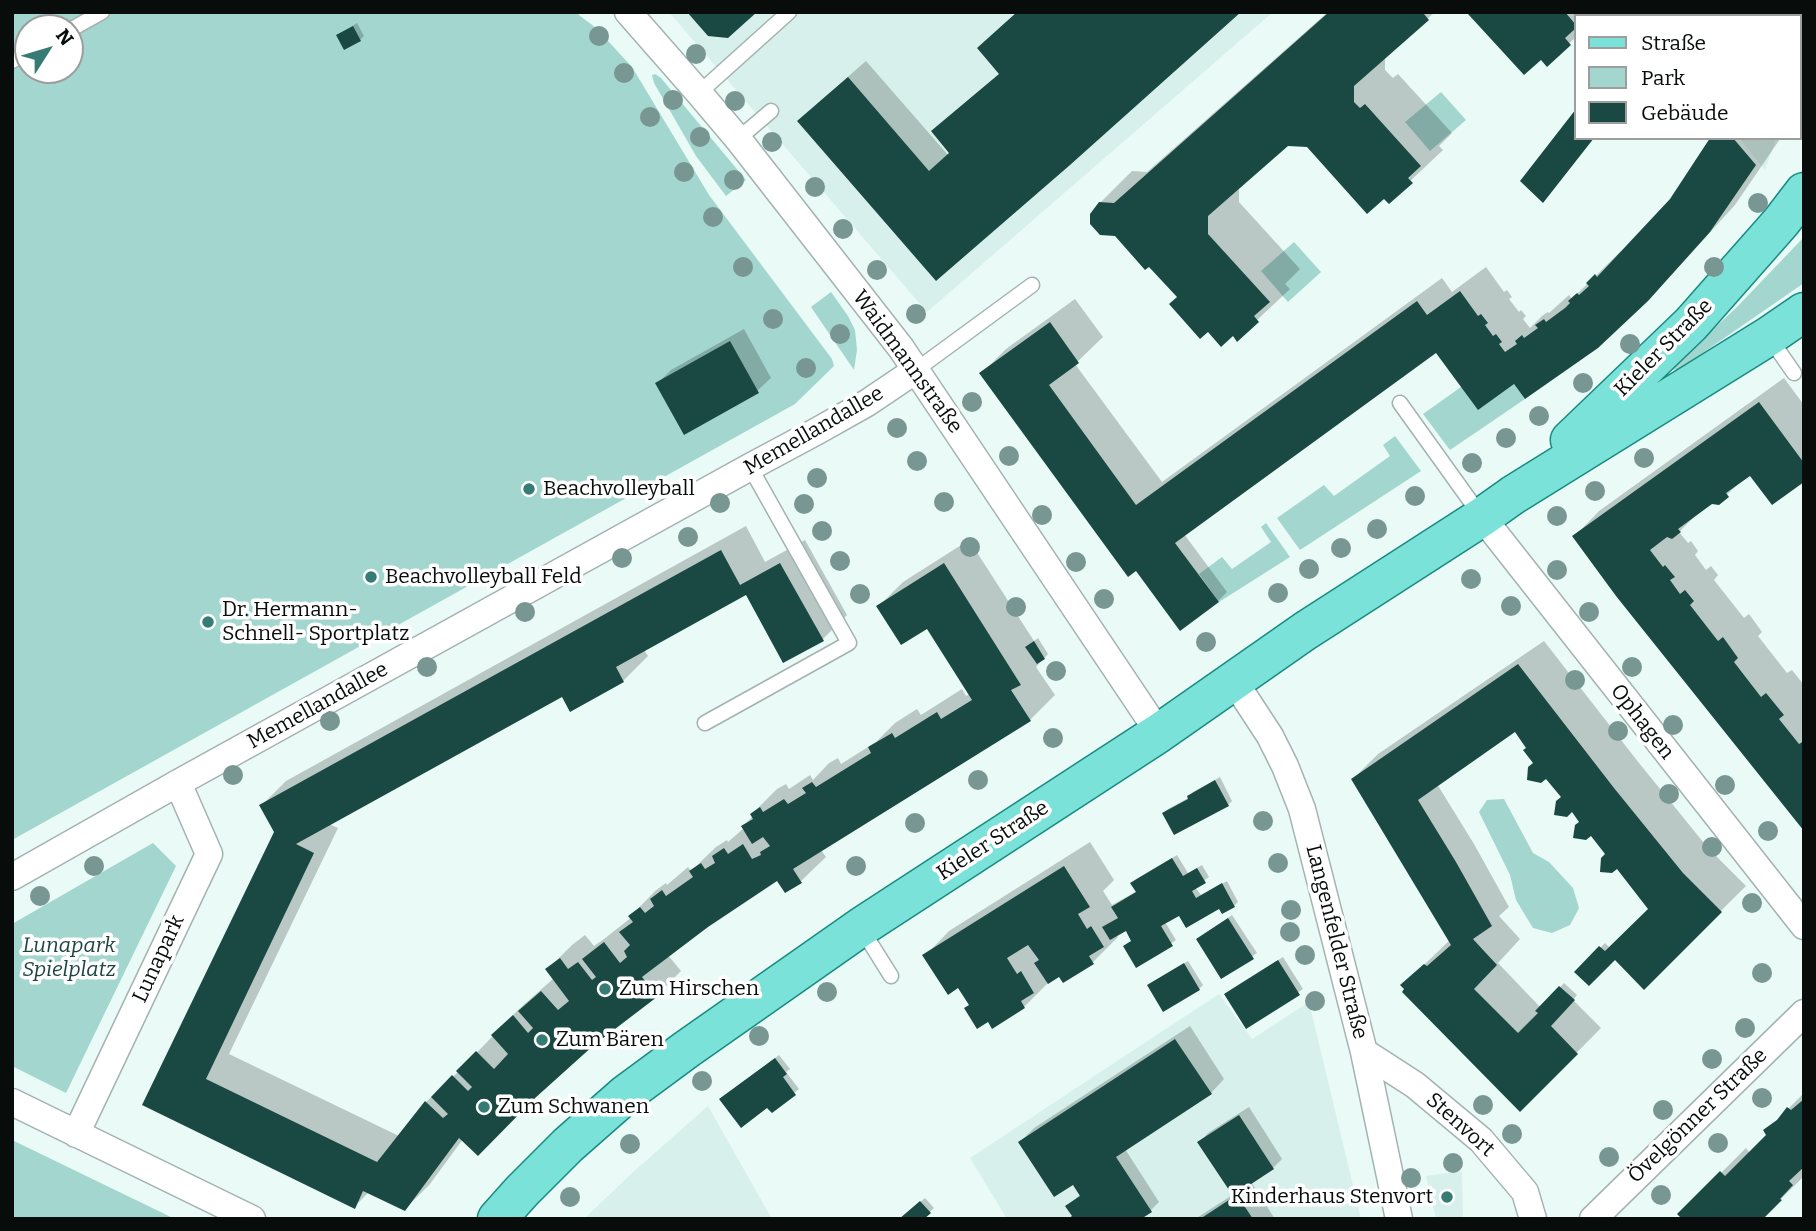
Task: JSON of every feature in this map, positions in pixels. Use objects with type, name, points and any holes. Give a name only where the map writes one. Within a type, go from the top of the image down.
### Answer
[{"type":"main road","name":"Kieler Straße","points":[[1513,495],[1691,324],[1782,222],[1804,192]]},
{"type":"main road","name":"Kieler Straße","points":[[497,1219],[568,1145],[626,1094],[861,926],[1159,733],[1305,631],[1513,495],[1804,312]]},
{"type":"street","name":"Waidmannstraße","points":[[628,12],[738,139],[916,370],[1159,733]]},
{"type":"street","name":"Memellandallee","points":[[12,877],[855,410],[916,370]]},
{"type":"street","name":"Ophagen","points":[[1482,517],[1804,926]]},
{"type":"street","name":"Langenfelder Straße","points":[[1234,681],[1270,736],[1303,808],[1364,1052],[1399,1219]]},
{"type":"street","name":"Lunapark","points":[[76,1134],[209,854],[178,783]]},
{"type":"street","name":"Övelgönner Straße","points":[[1593,1219],[1804,1013]]},
{"type":"street","name":"Stenvort","points":[[1364,1052],[1415,1085],[1481,1140],[1525,1192],[1533,1219]]},
{"type":"street","points":[[12,1102],[251,1219]]},
{"type":"lane","points":[[84,22],[102,12]]},
{"type":"lane","points":[[699,93],[789,12]]},
{"type":"lane","points":[[738,139],[771,111]]},
{"type":"lane","points":[[916,370],[1032,285]]},
{"type":"lane","points":[[1769,336],[1794,373]]},
{"type":"lane","points":[[1400,403],[1482,517]]},
{"type":"lane","points":[[705,723],[849,643],[750,467]]},
{"type":"lane","points":[[861,926],[891,976]]},
{"type":"shaded area","points":[[669,12],[1273,12],[927,312]]},
{"type":"shaded area","points":[[1633,12],[1804,12],[1804,62],[1802,67],[1802,14]]},
{"type":"shaded area","points":[[1741,140],[1775,140],[1765,170]]},
{"type":"shaded area","points":[[1219,994],[1252,1039],[1309,1002],[1361,1219],[1007,1219],[970,1158]]},
{"type":"shaded area","points":[[708,1106],[772,1219],[584,1219],[631,1174]]},
{"type":"shaded area","name":"Kinderhaus Stenvort","points":[[1462,1171],[1463,1219],[1436,1219],[1426,1176]]},
{"type":"green space","name":"Dr. Hermann- Schnell- Sportplatz","points":[[12,12],[575,12],[596,28],[632,67],[709,195],[832,359],[834,366],[795,404],[12,840]]},
{"type":"green space","points":[[655,74],[746,180],[726,196],[696,156],[654,83],[652,75]]},
{"type":"green space","points":[[1441,92],[1466,120],[1430,151],[1405,122]]},
{"type":"green space","points":[[1804,237],[1804,283],[1678,370],[1670,369],[1736,308]]},
{"type":"green space","points":[[1294,242],[1321,272],[1288,302],[1261,271]]},
{"type":"green space","points":[[831,292],[855,330],[857,350],[854,370],[811,307]]},
{"type":"green space","points":[[1514,384],[1525,399],[1450,450],[1423,414],[1461,387]]},
{"type":"green space","points":[[1395,436],[1421,471],[1300,550],[1277,518],[1324,485],[1334,496],[1390,456],[1383,445]]},
{"type":"green space","points":[[1266,523],[1290,557],[1219,602],[1199,574],[1222,557],[1232,569],[1271,542],[1261,527]]},
{"type":"green space","points":[[1504,799],[1533,853],[1549,862],[1573,888],[1579,908],[1570,925],[1552,933],[1533,928],[1516,900],[1510,875],[1479,812],[1487,800]]},
{"type":"green space","name":"Lunapark Spielplatz","points":[[153,843],[176,866],[66,1093],[12,1066],[12,924]]},
{"type":"green space","points":[[12,1140],[175,1219],[12,1219]]},
{"type":"building","points":[[687,12],[757,12],[728,38],[708,36]]},
{"type":"building","points":[[1017,12],[1241,12],[936,281],[797,121],[848,77],[929,171],[949,153],[931,131],[999,74],[977,48]]},
{"type":"building","points":[[1329,12],[1426,12],[1424,14],[1429,20],[1354,86],[1354,102],[1360,108],[1365,104],[1421,166],[1408,178],[1413,183],[1389,204],[1384,199],[1367,214],[1307,147],[1288,146],[1208,216],[1208,234],[1270,302],[1254,316],[1259,322],[1237,342],[1233,336],[1221,347],[1208,332],[1200,339],[1169,304],[1177,297],[1149,267],[1145,270],[1115,236],[1100,235],[1090,224],[1090,214],[1099,202],[1114,203]]},
{"type":"building","points":[[1565,12],[1574,23],[1574,30],[1565,38],[1571,45],[1547,67],[1541,60],[1524,75],[1468,14]]},
{"type":"building","points":[[1695,12],[1791,12],[1790,14]]},
{"type":"building","points":[[353,26],[361,41],[344,50],[336,35]]},
{"type":"building","points":[[1574,112],[1574,140],[1592,140],[1543,203],[1520,181]]},
{"type":"building","points":[[1709,140],[1735,140],[1756,165],[1710,232],[1648,301],[1598,348],[1525,399],[1514,384],[1478,410],[1436,353],[1175,543],[1219,602],[1180,631],[1136,571],[1128,577],[979,373],[1050,322],[1079,363],[1049,385],[1136,505],[1417,301],[1427,315],[1460,291],[1478,316],[1481,314],[1488,323],[1485,325],[1493,336],[1496,334],[1502,342],[1499,344],[1505,352],[1517,344],[1515,341],[1522,335],[1524,338],[1538,328],[1535,325],[1544,319],[1546,322],[1565,308],[1577,293],[1579,295],[1589,286],[1586,283],[1595,274],[1597,277],[1670,199]]},
{"type":"building","points":[[730,341],[759,393],[684,435],[655,383]]},
{"type":"building","points":[[1759,402],[1804,463],[1804,482],[1772,505],[1750,476],[1726,493],[1729,497],[1719,505],[1712,504],[1678,529],[1681,532],[1672,539],[1667,537],[1650,550],[1675,577],[1670,580],[1680,594],[1685,590],[1694,601],[1690,605],[1718,641],[1723,637],[1738,658],[1734,662],[1761,697],[1766,693],[1784,715],[1779,719],[1799,744],[1804,741],[1804,831],[1616,596],[1572,536]]},
{"type":"building","points":[[721,550],[740,585],[780,563],[824,641],[783,663],[746,595],[616,667],[624,682],[570,712],[562,697],[296,844],[314,853],[206,1079],[377,1162],[425,1101],[443,1118],[448,1114],[431,1097],[452,1075],[468,1091],[472,1087],[456,1071],[476,1051],[494,1069],[508,1054],[491,1035],[513,1015],[528,1033],[533,1028],[518,1011],[541,991],[558,1010],[569,1001],[545,969],[560,958],[568,969],[578,962],[592,980],[596,977],[582,959],[604,942],[620,963],[627,957],[624,951],[630,945],[619,932],[633,922],[628,916],[640,907],[645,913],[654,906],[650,899],[662,890],[666,896],[693,877],[689,871],[701,863],[705,869],[715,863],[712,856],[724,848],[728,854],[743,844],[752,859],[770,846],[763,837],[752,844],[741,826],[753,819],[750,814],[760,807],[763,812],[784,799],[788,804],[806,793],[802,788],[812,782],[816,787],[871,753],[868,747],[892,733],[895,738],[937,712],[941,719],[972,700],[927,629],[901,645],[876,606],[944,563],[1021,685],[1011,690],[1031,721],[793,869],[802,883],[785,893],[777,881],[708,927],[642,977],[657,997],[594,1045],[534,1099],[478,1156],[459,1138],[405,1211],[363,1191],[355,1209],[142,1105],[274,832],[259,805]]},
{"type":"building","points":[[1034,641],[1045,659],[1037,664],[1025,647]]},
{"type":"building","points":[[1518,664],[1683,873],[1722,912],[1644,990],[1615,960],[1589,986],[1574,972],[1599,946],[1605,951],[1648,909],[1617,869],[1612,873],[1600,872],[1601,858],[1605,854],[1591,836],[1586,840],[1573,838],[1575,825],[1579,822],[1572,812],[1567,817],[1554,815],[1556,801],[1561,797],[1546,779],[1541,783],[1527,780],[1528,767],[1533,763],[1523,750],[1526,748],[1515,732],[1418,800],[1492,926],[1473,939],[1497,965],[1474,989],[1518,1033],[1559,986],[1575,1000],[1551,1026],[1578,1054],[1520,1112],[1402,992],[1404,989],[1400,985],[1451,945],[1351,779]]},
{"type":"building","points":[[1215,780],[1229,806],[1174,835],[1162,813]]},
{"type":"building","points":[[1172,858],[1183,876],[1197,868],[1206,883],[1192,891],[1196,898],[1222,883],[1235,907],[1222,914],[1219,909],[1186,928],[1179,916],[1161,926],[1173,946],[1136,968],[1123,946],[1131,941],[1126,931],[1110,940],[1102,927],[1118,918],[1111,907],[1136,892],[1130,883]]},
{"type":"building","points":[[1064,866],[1090,907],[1078,914],[1087,929],[1091,926],[1104,947],[1089,956],[1094,964],[1063,983],[1059,977],[1048,984],[1034,963],[1039,960],[1028,945],[1007,958],[1017,974],[1021,971],[1034,993],[1021,1001],[1025,1008],[992,1029],[988,1022],[977,1029],[964,1008],[969,1005],[958,988],[948,995],[922,955]]},
{"type":"building","points":[[1228,918],[1254,959],[1221,979],[1196,939]]},
{"type":"building","points":[[1278,960],[1300,995],[1246,1029],[1224,994]]},
{"type":"building","points":[[1184,963],[1200,990],[1163,1012],[1147,985]]},
{"type":"building","points":[[1175,1039],[1212,1094],[1116,1157],[1152,1212],[1141,1219],[1068,1219],[1072,1216],[1065,1206],[1080,1196],[1073,1185],[1054,1197],[1018,1142]]},
{"type":"building","points":[[775,1058],[787,1074],[783,1077],[796,1095],[772,1113],[767,1108],[741,1128],[719,1099]]},
{"type":"building","points":[[1804,1099],[1804,1167],[1789,1181],[1793,1185],[1780,1199],[1782,1200],[1763,1219],[1682,1219],[1677,1214],[1720,1171],[1725,1176],[1766,1135],[1763,1130],[1777,1120],[1787,1107],[1791,1110]]},
{"type":"building","points":[[1239,1115],[1274,1169],[1233,1196],[1197,1142]]},
{"type":"building","points":[[1237,1195],[1253,1219],[1200,1219],[1235,1196]]},
{"type":"building","points":[[920,1201],[931,1213],[924,1219],[899,1219]]},
{"type":"place","name":"Beachvolleyball","points":[[529,489]]},
{"type":"place","name":"Beachvolleyball Feld","points":[[371,577]]},
{"type":"place","name":"Dr. Hermann- Schnell- Sportplatz","points":[[208,622]]},
{"type":"place","name":"Zum Hirschen","points":[[605,989]]},
{"type":"place","name":"Zum Bären","points":[[542,1040]]},
{"type":"place","name":"Zum Schwanen","points":[[484,1107]]},
{"type":"place","name":"Kinderhaus Stenvort","points":[[1447,1197]]}]
